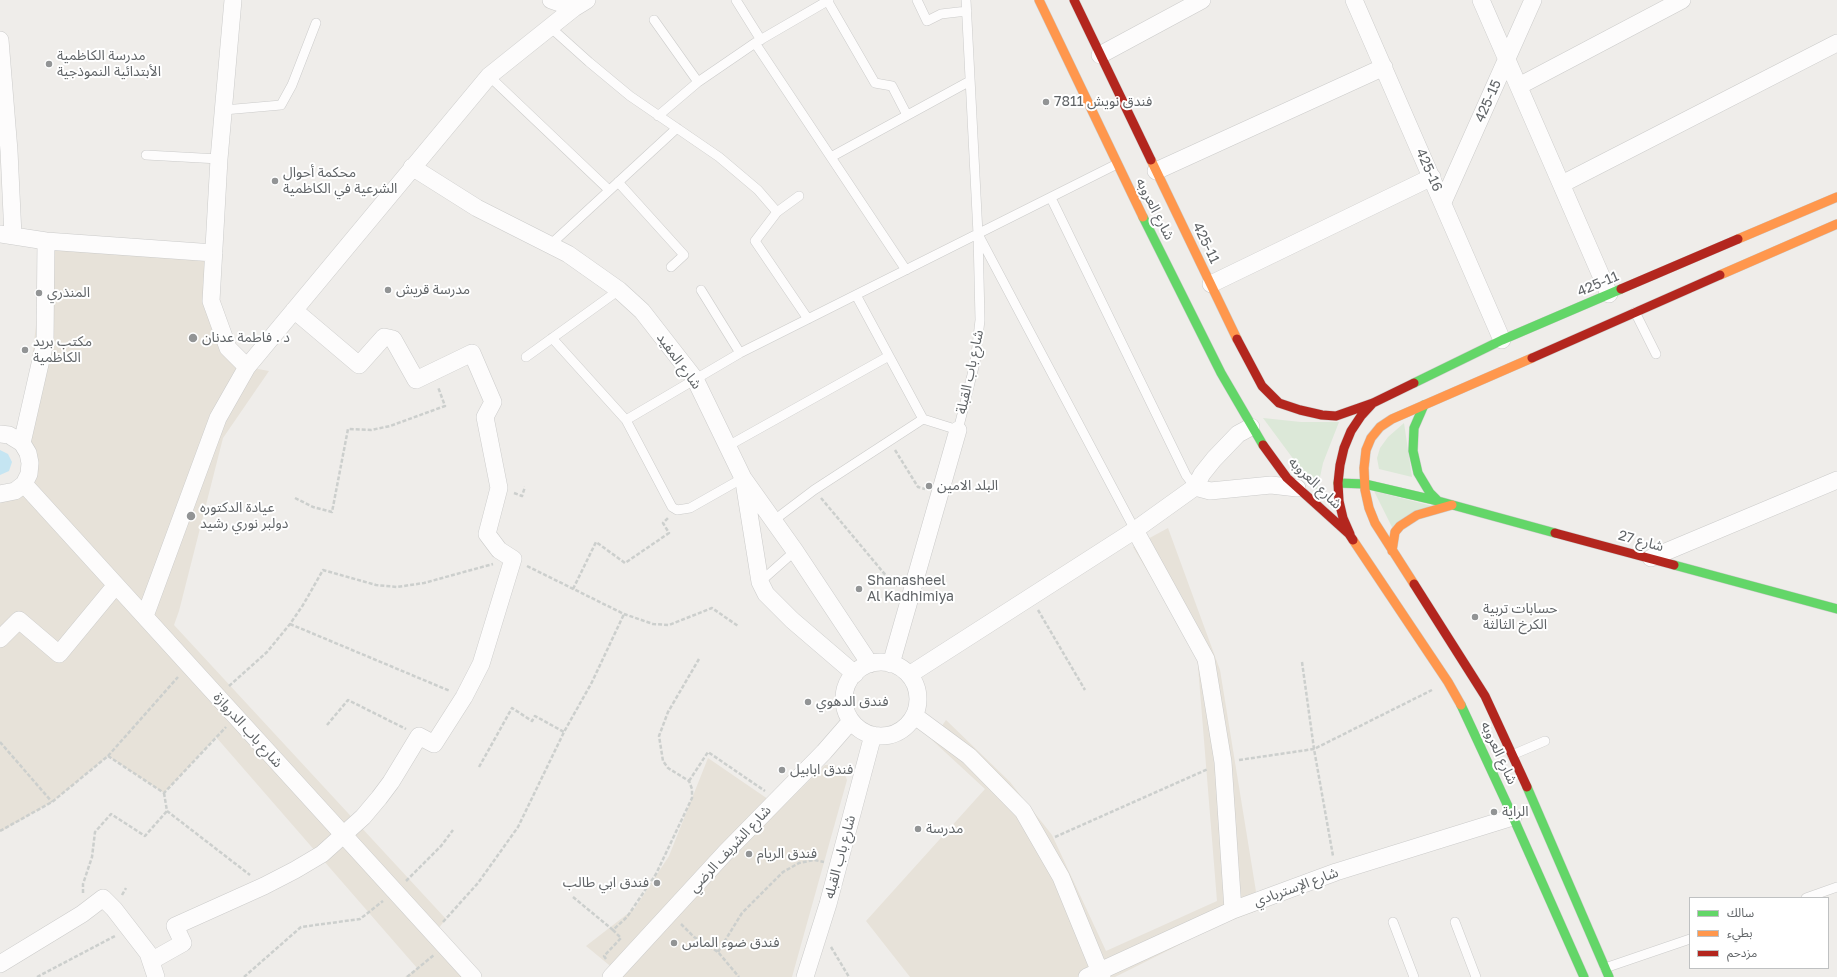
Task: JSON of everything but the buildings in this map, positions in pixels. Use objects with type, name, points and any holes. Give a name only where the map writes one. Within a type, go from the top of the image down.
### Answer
[{"type":"street","points":[[233,0],[219,159],[211,301],[228,348],[247,367]]},
{"type":"street","points":[[551,0],[580,4]]},
{"type":"street","name":"شارع العروبه","points":[[1039,0],[1117,164],[1221,373],[1251,427],[1273,460],[1298,488],[1349,534],[1448,682],[1468,718],[1584,977]]},
{"type":"street","name":"425-11","points":[[1074,0],[1248,362],[1262,386],[1279,402],[1300,410],[1322,415],[1336,416],[1351,412],[1373,403],[1502,340],[1837,197]]},
{"type":"street","points":[[1100,55],[1180,5],[1202,0]]},
{"type":"street","name":"425-16","points":[[1354,0],[1502,340]]},
{"type":"street","points":[[1481,0],[1609,294]]},
{"type":"street","name":"425-15","points":[[1443,202],[1534,0]]},
{"type":"street","points":[[1519,86],[1682,0]]},
{"type":"street","points":[[145,616],[218,418],[247,367],[412,167],[490,76],[580,4]]},
{"type":"street","points":[[0,40],[10,151],[6,235],[46,241],[214,253]]},
{"type":"street","points":[[1562,184],[1837,42]]},
{"type":"street","points":[[1156,171],[1384,67]]},
{"type":"street","name":"شارع المفيد","points":[[412,167],[477,208],[568,254],[618,290],[642,312],[694,379],[743,478],[795,551],[870,664]]},
{"type":"street","points":[[1210,284],[1432,177]]},
{"type":"street","points":[[1438,501],[1427,488],[1418,473],[1413,451],[1414,428],[1424,405],[1837,224]]},
{"type":"street","points":[[22,444],[45,342],[46,241]]},
{"type":"street","points":[[0,964],[82,914],[103,898],[114,909],[148,953],[153,969],[183,943],[175,926],[264,886],[295,870],[322,854],[344,835],[363,817],[392,782],[419,736],[434,744],[464,697],[481,664],[513,559],[499,550],[487,534],[499,488],[485,417],[493,402],[472,353],[416,380],[393,339],[384,338],[359,365],[294,310]]},
{"type":"street","name":"425-11","points":[[1349,534],[1339,501],[1338,483],[1340,465],[1344,448],[1351,432],[1361,416],[1373,403]]},
{"type":"street","name":"شارع العروبه","points":[[1424,405],[1392,419],[1380,427],[1371,438],[1366,450],[1365,484],[1369,508],[1392,551],[1485,696],[1607,973]]},
{"type":"street","points":[[909,675],[1135,530],[1195,487],[1202,474],[1214,459],[1238,434],[1251,427]]},
{"type":"street","name":"شارع باب القبلة","points":[[891,664],[958,430]]},
{"type":"street","points":[[0,434],[9,435],[22,444],[28,453],[30,464],[29,474],[24,484],[14,491],[0,494]]},
{"type":"street","points":[[743,478],[760,582],[766,594],[777,606],[855,674]]},
{"type":"street","points":[[1651,558],[1837,480]]},
{"type":"street","name":"شارع 27","points":[[1338,483],[1365,484],[1438,501],[1837,609]]},
{"type":"street","name":"شارع باب الدروازة","points":[[24,484],[473,977]]},
{"type":"street","points":[[1195,487],[1210,491],[1271,485],[1298,488]]},
{"type":"street","points":[[1392,551],[1395,532],[1400,526],[1417,515],[1453,505]]},
{"type":"street","points":[[1366,523],[1369,508]]},
{"type":"street","points":[[1135,530],[1206,658],[1223,762],[1233,910]]},
{"type":"street","points":[[1358,547],[1365,533]]},
{"type":"street","points":[[1349,534],[1376,533],[1384,538]]},
{"type":"street","points":[[0,640],[19,620],[59,654],[116,585]]},
{"type":"street","points":[[870,664],[891,664],[901,668],[909,675],[915,684],[918,694],[918,706],[915,716],[907,726],[897,733],[885,736],[873,735],[860,730],[851,721],[846,711],[844,699],[846,687],[855,674],[870,664]]},
{"type":"street","points":[[915,716],[969,756],[1023,811],[1061,877],[1096,975]]},
{"type":"street","name":"شارع الشريف الرضي","points":[[613,975],[670,913],[824,752],[851,721]]},
{"type":"street","name":"شارع باب القبله","points":[[805,977],[838,864],[873,735]]},
{"type":"street","name":"شارع الإستربادي","points":[[1096,975],[1233,910],[1336,872],[1513,817]]},
{"type":"lane","points":[[736,0],[758,41],[831,157],[906,270]]},
{"type":"lane","points":[[658,116],[698,82],[758,41],[828,0],[875,83],[892,86],[907,115]]},
{"type":"lane","points":[[917,0],[928,21],[941,14],[967,12]]},
{"type":"lane","name":"شارع باب القبلة","points":[[958,430],[975,363],[979,340],[980,320],[978,234],[966,0]]},
{"type":"lane","points":[[654,20],[698,82]]},
{"type":"lane","points":[[224,110],[281,105],[292,85],[316,23]]},
{"type":"lane","points":[[550,27],[612,82],[658,116],[707,148],[738,173],[758,190],[777,212]]},
{"type":"lane","points":[[490,76],[609,190]]},
{"type":"lane","points":[[831,157],[970,81]]},
{"type":"lane","points":[[550,245],[677,128]]},
{"type":"lane","points":[[146,155],[219,159]]},
{"type":"lane","points":[[626,420],[740,353],[1117,164]]},
{"type":"lane","points":[[618,182],[684,255],[671,267]]},
{"type":"lane","points":[[799,196],[777,212],[755,240],[808,320]]},
{"type":"lane","points":[[1051,198],[1186,475],[1195,487]]},
{"type":"lane","points":[[978,234],[1135,530]]},
{"type":"lane","points":[[526,357],[618,290]]},
{"type":"lane","points":[[701,290],[740,353]]},
{"type":"lane","points":[[856,295],[923,419],[958,430]]},
{"type":"lane","points":[[1636,312],[1656,354]]},
{"type":"lane","points":[[552,338],[626,420],[672,507],[677,510],[690,508],[743,478]]},
{"type":"lane","points":[[728,446],[889,356]]},
{"type":"lane","points":[[773,521],[814,490],[923,419]]},
{"type":"lane","points":[[760,582],[795,551]]},
{"type":"lane","points":[[1512,755],[1545,741]]},
{"type":"lane","points":[[1809,897],[1837,887]]},
{"type":"lane","points":[[1393,922],[1414,977]]},
{"type":"lane","points":[[1455,922],[1476,977]]},
{"type":"lane","points":[[1607,973],[1689,939]]},
{"type":"path","points":[[295,498],[313,507],[332,512],[348,429],[371,430],[390,426],[445,406],[432,372]]},
{"type":"path","points":[[890,441],[918,487],[939,493]]},
{"type":"path","points":[[814,490],[892,584],[911,591]]},
{"type":"path","points":[[573,589],[596,542],[625,563],[669,533],[663,523],[677,510]]},
{"type":"path","points":[[217,695],[262,657],[290,624],[323,570],[376,585],[397,587],[424,583],[513,559],[624,614],[653,624],[669,625],[712,608],[738,626]]},
{"type":"path","points":[[1031,597],[1085,690]]},
{"type":"path","points":[[434,934],[478,884],[518,827],[564,732],[592,682],[624,614]]},
{"type":"path","points":[[290,624],[464,697]]},
{"type":"path","points":[[613,930],[627,917],[656,874],[692,798],[692,789],[689,781],[665,765],[660,750],[659,736],[668,712],[699,659]]},
{"type":"path","points":[[1302,662],[1314,749],[1336,872]]},
{"type":"path","points":[[0,832],[52,802],[108,756],[189,665]]},
{"type":"path","points":[[1042,843],[1223,762],[1314,749],[1448,682]]},
{"type":"path","points":[[327,724],[348,700],[419,736]]},
{"type":"path","points":[[479,767],[512,708],[532,721],[535,716],[564,732]]},
{"type":"path","points":[[164,793],[235,716]]},
{"type":"path","points":[[0,742],[52,802]]},
{"type":"path","points":[[689,781],[708,752],[777,800]]},
{"type":"path","points":[[108,756],[164,793],[167,811],[264,886]]},
{"type":"path","points":[[82,914],[84,884],[92,857],[95,832],[111,814],[146,836],[167,811]]},
{"type":"path","points":[[244,977],[247,976],[301,927],[360,919],[395,891],[441,846],[453,830]]},
{"type":"path","points":[[718,952],[742,913],[782,872],[799,863],[814,860],[838,864]]},
{"type":"path","points":[[573,897],[621,938],[604,956],[613,975]]},
{"type":"path","points":[[670,913],[694,937],[718,952],[739,977]]},
{"type":"path","points":[[820,928],[849,977]]},
{"type":"path","points":[[37,977],[130,929]]},
{"type":"path","points":[[407,977],[445,946]]},
{"type":"shaded area","points":[[46,241],[214,253],[211,301],[247,367],[269,371],[223,438],[179,611],[174,625],[446,919],[434,934],[467,977],[405,977],[417,968],[216,737],[164,793],[108,756],[52,802],[0,832],[0,494],[24,484],[22,443]]},
{"type":"shaded area","points":[[1168,528],[1220,670],[1259,910],[1219,925],[1115,977],[910,977],[866,921],[985,789],[932,740],[946,720],[1010,782],[1052,835],[1106,951],[1217,901],[1197,654],[1133,547]]},
{"type":"shaded area","points":[[708,758],[781,808],[825,765],[834,765],[842,769],[847,780],[792,977],[617,977],[620,974],[586,946],[635,908],[669,856]]},
{"type":"green space","points":[[1263,418],[1301,422],[1339,422],[1323,463],[1317,491]]},
{"type":"green space","points":[[1404,423],[1412,477],[1379,469],[1377,458],[1380,448],[1388,437]]},
{"type":"green space","points":[[1374,491],[1432,506],[1393,529]]},
{"type":"water","points":[[0,450],[8,454],[12,462],[9,471],[0,475]]},
{"type":"traffic: fast","points":[[1143,217],[1221,373],[1263,445]]},
{"type":"traffic: fast","points":[[1414,383],[1502,340],[1621,289]]},
{"type":"traffic: fast","points":[[1424,405],[1414,428],[1413,451],[1418,473],[1430,493],[1438,501]]},
{"type":"traffic: fast","points":[[1338,483],[1365,484],[1438,501],[1555,533]]},
{"type":"traffic: fast","points":[[1674,565],[1837,609]]},
{"type":"traffic: fast","points":[[1461,705],[1513,817],[1584,977]]},
{"type":"traffic: fast","points":[[1527,787],[1609,977]]},
{"type":"traffic: slow","points":[[1039,0],[1143,217]]},
{"type":"traffic: slow","points":[[1151,160],[1237,339]]},
{"type":"traffic: slow","points":[[1738,239],[1837,197]]},
{"type":"traffic: slow","points":[[1720,275],[1837,224]]},
{"type":"traffic: slow","points":[[1414,584],[1375,523],[1369,508],[1365,490],[1364,468],[1366,450],[1371,438],[1380,427],[1392,419],[1532,358]]},
{"type":"traffic: slow","points":[[1392,551],[1395,532],[1400,526],[1417,515],[1452,505]]},
{"type":"traffic: slow","points":[[1353,540],[1448,682],[1461,705]]},
{"type":"traffic: jam","points":[[1074,0],[1151,160]]},
{"type":"traffic: jam","points":[[1621,289],[1738,239]]},
{"type":"traffic: jam","points":[[1532,358],[1720,275]]},
{"type":"traffic: jam","points":[[1237,339],[1262,386],[1279,403],[1300,410],[1322,415],[1336,416],[1373,403],[1414,383]]},
{"type":"traffic: jam","points":[[1350,534],[1343,518],[1339,501],[1338,483],[1340,465],[1344,448],[1351,431],[1361,416],[1372,404]]},
{"type":"traffic: jam","points":[[1263,445],[1287,478],[1349,534],[1353,540]]},
{"type":"traffic: jam","points":[[1555,533],[1674,565]]},
{"type":"traffic: jam","points":[[1414,584],[1485,696],[1527,787]]},
{"type":"place","name":"مدرسة الكاظمية الأبتدائية النموذجية","points":[[49,64]]},
{"type":"place","name":"فندق نويش 7811","points":[[1046,102]]},
{"type":"place","name":"محكمة أحوال الشرعية في الكاظمية","points":[[275,181]]},
{"type":"place","name":"مدرسة قريش","points":[[388,290]]},
{"type":"place","name":"المنذري","points":[[39,293]]},
{"type":"place","name":"د . فاطمة عدنان","points":[[193,338]]},
{"type":"place","name":"مكتب بريد الكاظمية","points":[[25,350]]},
{"type":"place","name":"البلد الامين","points":[[929,486]]},
{"type":"place","name":"عيادة الدكتوره دولبر نوري رشيد","points":[[191,516]]},
{"type":"place","name":"Shanasheel Al Kadhimiya","points":[[859,589]]},
{"type":"place","name":"حسابات تربية الكرخ الثالثة","points":[[1475,617]]},
{"type":"place","name":"فندق الدهوي","points":[[808,702]]},
{"type":"place","name":"فندق ابابيل","points":[[782,770]]},
{"type":"place","name":"الراية","points":[[1494,812]]},
{"type":"place","name":"مدرسة","points":[[918,829]]},
{"type":"place","name":"فندق الريام","points":[[749,854]]},
{"type":"place","name":"فندق ابي طالب","points":[[657,883]]},
{"type":"place","name":"فندق ضوء الماس","points":[[674,943]]}]
